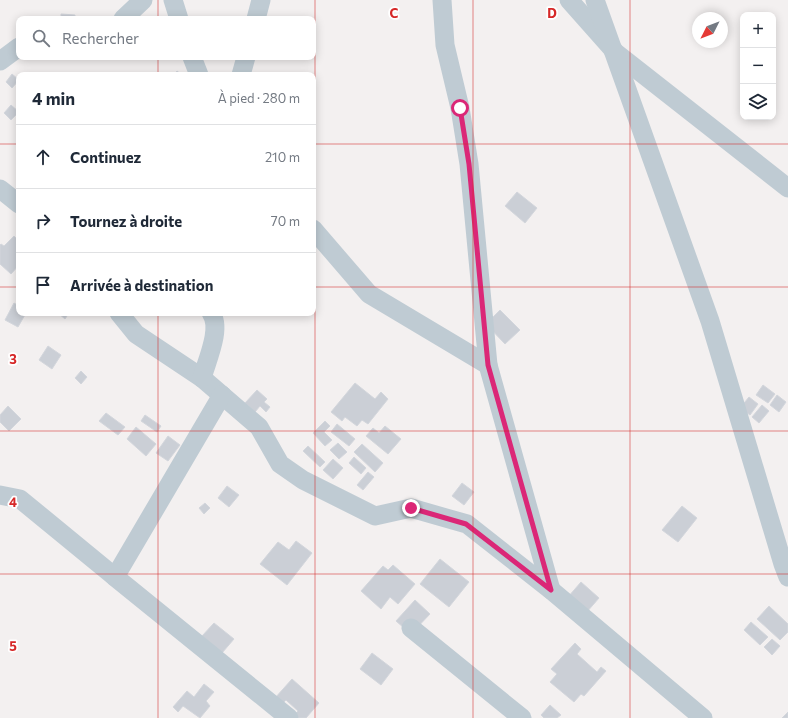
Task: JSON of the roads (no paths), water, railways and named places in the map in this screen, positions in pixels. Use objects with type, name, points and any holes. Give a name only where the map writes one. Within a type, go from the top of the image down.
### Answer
[{"type":"street","points":[[125,16],[143,0]]},
{"type":"street","points":[[173,0],[178,16]]},
{"type":"street","points":[[257,16],[261,0]]},
{"type":"street","points":[[442,0],[445,44],[460,108],[469,164],[488,365],[551,590]]},
{"type":"street","points":[[569,0],[616,53],[788,188]]},
{"type":"street","points":[[596,0],[710,320],[782,564],[788,577]]},
{"type":"street","points":[[0,61],[16,49]]},
{"type":"street","points":[[193,60],[198,72]]},
{"type":"street","points":[[242,72],[245,60]]},
{"type":"street","points":[[0,189],[16,202]]},
{"type":"street","points":[[316,232],[369,294],[488,365]]},
{"type":"street","points":[[121,316],[136,334],[202,378],[259,426],[280,464],[303,480],[375,516],[411,508],[466,524],[551,590],[703,718]]},
{"type":"street","points":[[202,378],[216,329],[216,319],[214,316]]},
{"type":"street","points":[[114,577],[222,395]]},
{"type":"street","points":[[0,495],[20,499],[114,577],[290,718]]},
{"type":"street","points":[[411,628],[522,718]]}]
